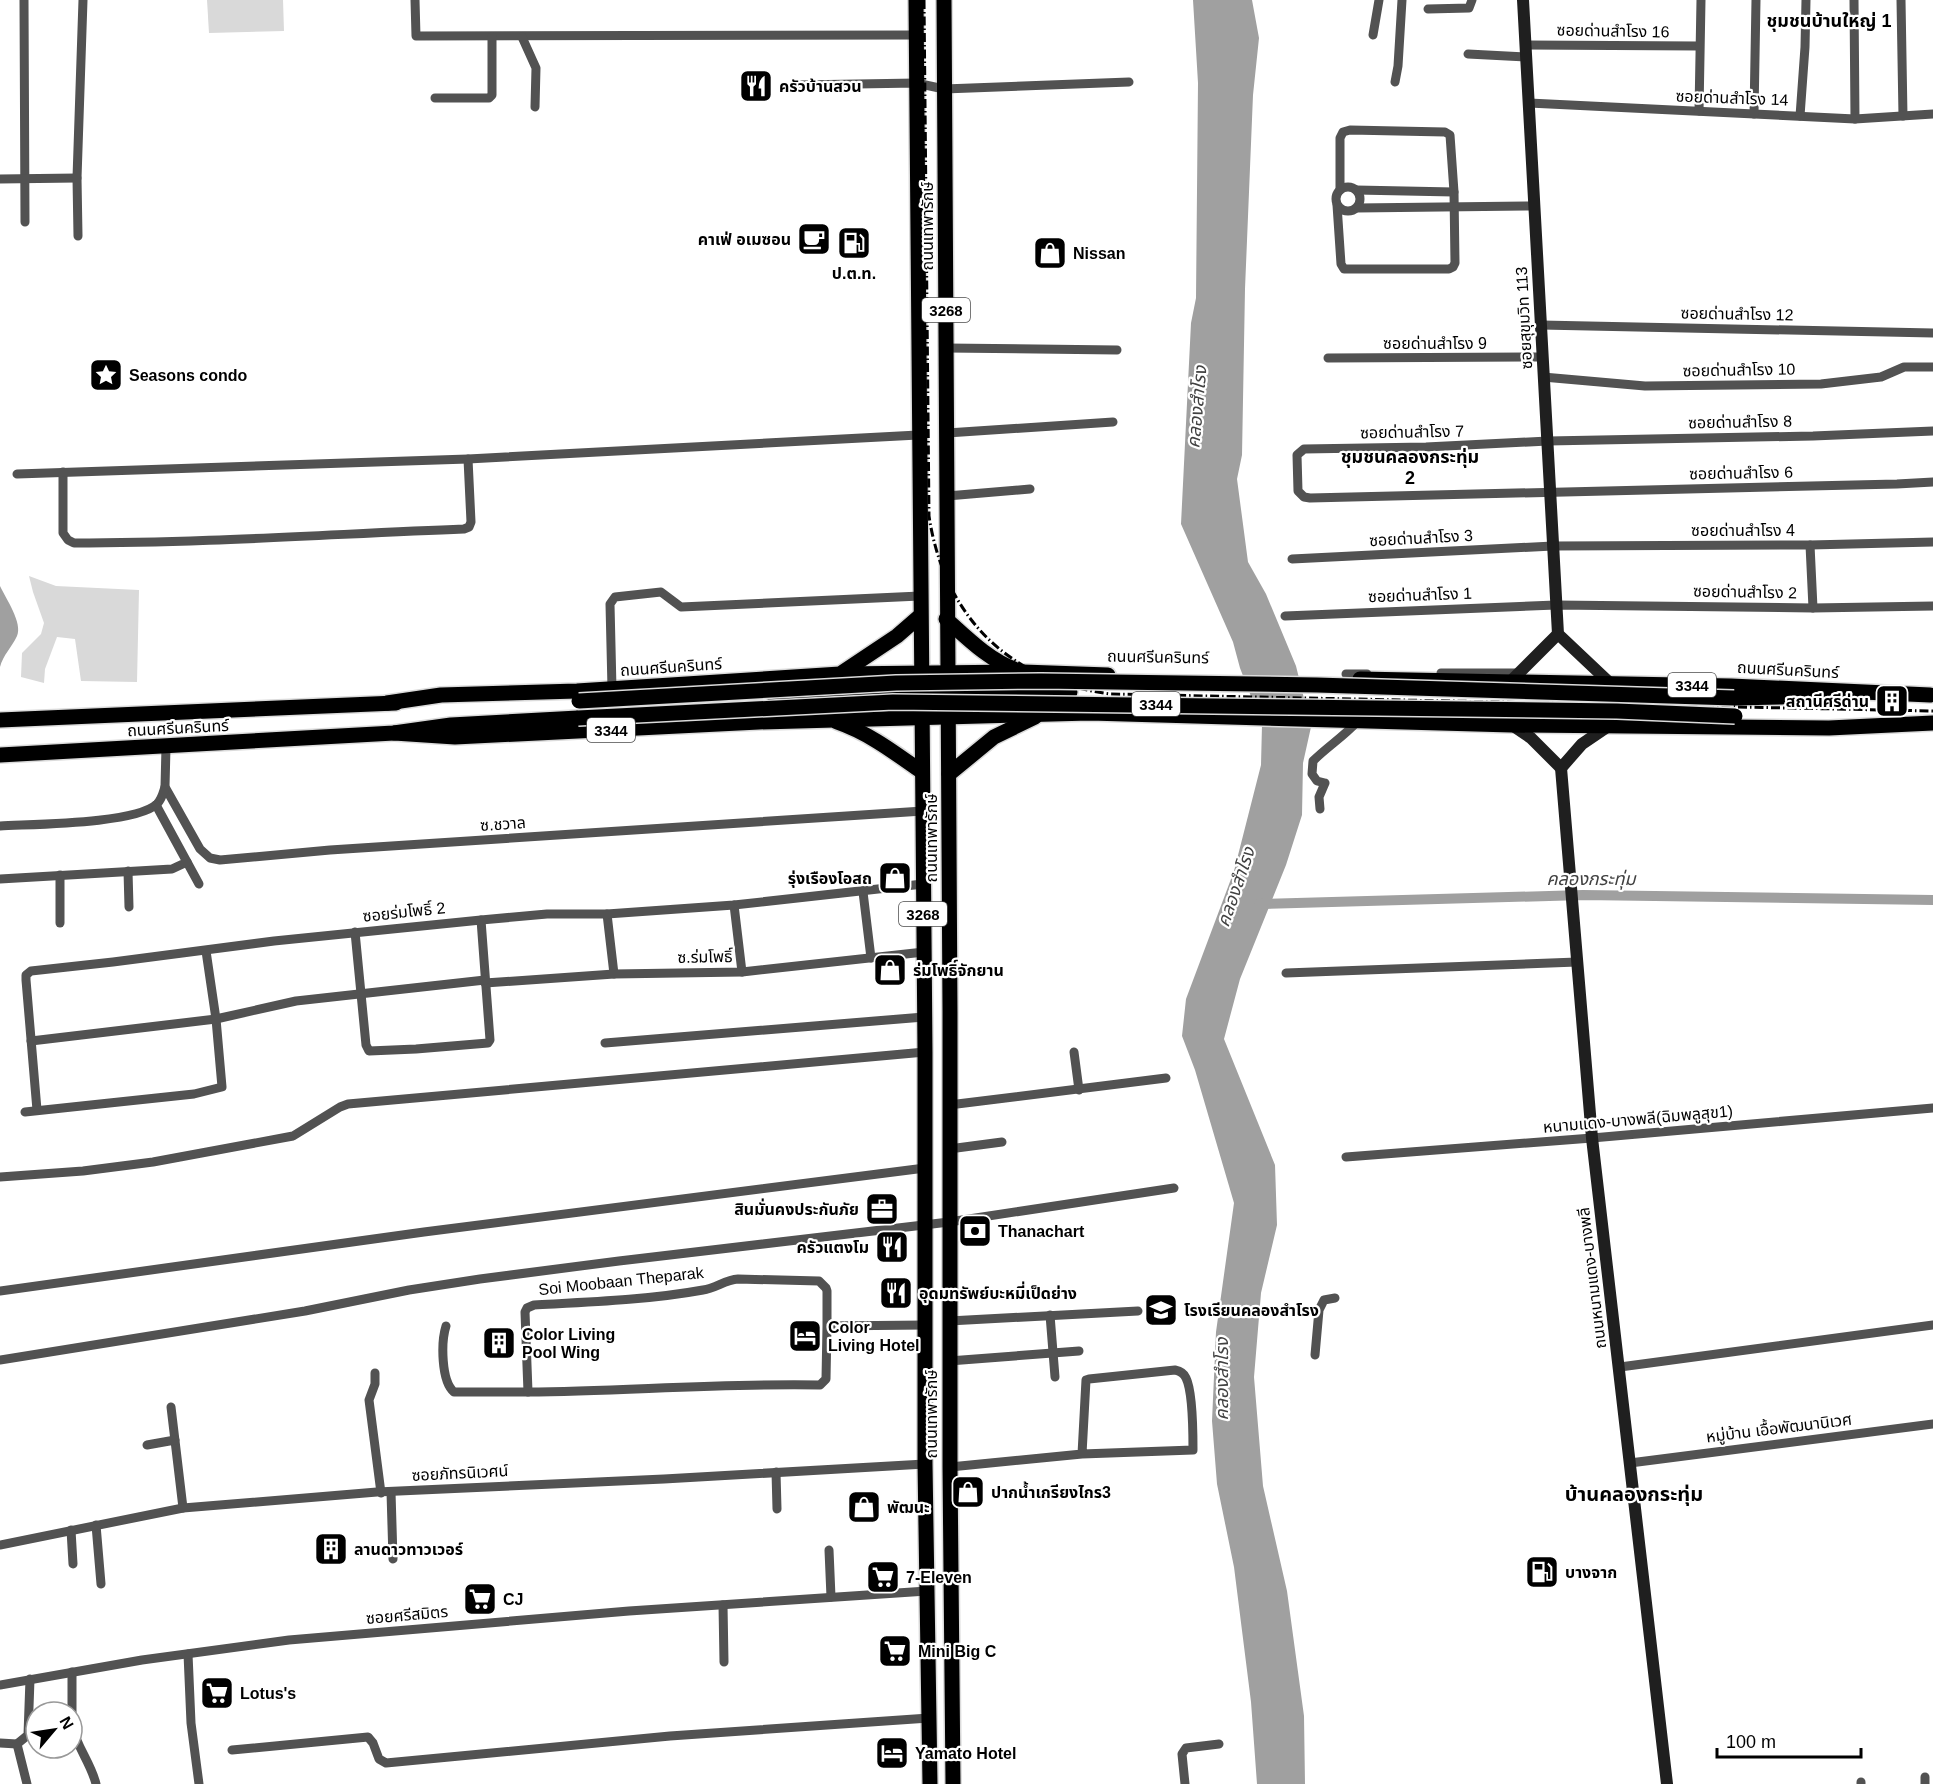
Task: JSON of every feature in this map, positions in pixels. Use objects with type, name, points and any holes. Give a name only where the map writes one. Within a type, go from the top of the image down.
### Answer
[{"type":"main road","name":"ถนนเทพารักษ์","points":[[916,0],[925,1052],[925,1464],[930,1784]]},
{"type":"main road","name":"ถนนเทพารักษ์","points":[[944,0],[946,620],[949,716],[949,1361],[953,1784]]},
{"type":"main road","name":"ซอยสุขุมวิท 113","points":[[1523,0],[1558,634]]},
{"type":"main road","points":[[840,674],[897,636],[920,616]]},
{"type":"main road","points":[[946,620],[999,661],[1023,672]]},
{"type":"main road","points":[[1515,677],[1558,634],[1612,685]]},
{"type":"main road","name":"ถนนศรีนครินทร์","points":[[387,703],[441,695],[612,689],[840,674],[921,672],[1453,681],[1515,677],[1612,685],[1731,686],[1931,695]]},
{"type":"main road","points":[[1090,713],[1076,708],[1070,698],[1070,692],[1074,680],[1091,674]]},
{"type":"main road","points":[[756,679],[768,684],[774,692],[775,699],[770,715],[759,722]]},
{"type":"main road","name":"ถนนศรีนครินทร์","points":[[0,720],[387,703],[579,701],[896,683],[1041,681],[1317,685],[1734,698],[1931,695]]},
{"type":"main road","points":[[775,699],[921,693],[1070,692]]},
{"type":"main road","name":"ถนนศรีนครินทร์","points":[[0,755],[394,733],[452,725],[893,702],[1617,711],[1933,723]]},
{"type":"main road","name":"ถนนศรีนครินทร์","points":[[394,733],[455,738],[828,719],[1090,713],[1458,722],[1517,729],[1611,725],[1829,728],[1933,723]]},
{"type":"main road","points":[[949,774],[994,737],[1043,714]]},
{"type":"main road","points":[[828,719],[852,728],[882,744],[922,772]]},
{"type":"main road","points":[[1517,729],[1561,768],[1582,744],[1611,725]]},
{"type":"main road","name":"ถนนหนามแดง-บางพลี","points":[[1561,768],[1592,1138],[1667,1784]]},
{"type":"street","points":[[24,0],[25,222]]},
{"type":"street","points":[[78,236],[77,178],[83,0]]},
{"type":"street","points":[[415,0],[416,36],[915,35]]},
{"type":"street","points":[[1373,35],[1379,0]]},
{"type":"street","points":[[1395,82],[1402,0]]},
{"type":"street","points":[[1428,9],[1469,8],[1472,0]]},
{"type":"street","points":[[1699,111],[1701,0]]},
{"type":"street","points":[[1754,114],[1756,0]]},
{"type":"street","points":[[1800,116],[1806,0]]},
{"type":"street","points":[[1854,0],[1855,119]]},
{"type":"street","points":[[1901,0],[1904,116]]},
{"type":"street","points":[[435,98],[489,98],[492,95],[492,37]]},
{"type":"street","points":[[522,37],[536,68],[535,107]]},
{"type":"street","name":"ซอยด่านสำโรง 16","points":[[1468,54],[1699,46]]},
{"type":"street","points":[[798,85],[916,83],[944,89],[1129,82]]},
{"type":"street","name":"ซอยด่านสำโรง 14","points":[[1529,103],[1855,119],[1933,114]]},
{"type":"street","points":[[1350,130],[1445,132],[1450,135],[1455,207],[1455,263],[1453,267],[1449,269],[1344,269],[1341,264],[1336,197],[1340,190],[1342,132],[1350,130]]},
{"type":"street","points":[[0,179],[77,178]]},
{"type":"street","points":[[1340,190],[1347,187],[1356,190],[1454,192]]},
{"type":"street","points":[[1356,190],[1360,198],[1357,208]]},
{"type":"street","points":[[1337,205],[1347,211],[1357,208],[1534,206]]},
{"type":"street","name":"ซอยด่านสำโรง 12","points":[[1541,325],[1933,333]]},
{"type":"street","points":[[946,348],[1117,350]]},
{"type":"street","name":"ซอยด่านสำโรง 9","points":[[1328,358],[1543,357]]},
{"type":"street","name":"ซอยด่านสำโรง 10","points":[[1544,377],[1645,386],[1821,384],[1881,377],[1904,367],[1933,367]]},
{"type":"street","points":[[947,433],[1113,422]]},
{"type":"street","name":"ซอยด่านสำโรง 8","points":[[1548,441],[1814,436],[1933,430]]},
{"type":"street","points":[[17,474],[468,459],[918,435]]},
{"type":"street","name":"ซอยด่านสำโรง 7","points":[[1297,473],[1297,455],[1304,449],[1426,447],[1548,441]]},
{"type":"street","points":[[63,472],[63,533],[68,540],[74,543],[190,542],[464,529],[469,527],[471,522],[468,459]]},
{"type":"street","name":"ซอยด่านสำโรง 6","points":[[1297,473],[1298,491],[1304,497],[1310,498],[1933,482]]},
{"type":"street","points":[[947,496],[1030,489]]},
{"type":"street","name":"ซอยด่านสำโรง 4","points":[[1553,546],[1933,542]]},
{"type":"street","points":[[1810,545],[1813,608]]},
{"type":"street","name":"ซอยด่านสำโรง 3","points":[[1292,559],[1553,546]]},
{"type":"street","points":[[612,689],[610,604],[615,597],[661,592],[681,607],[920,596]]},
{"type":"street","name":"ซอยด่านสำโรง 2","points":[[1556,605],[1813,608],[1933,606]]},
{"type":"street","name":"ซอยด่านสำโรง 1","points":[[1285,616],[1556,605]]},
{"type":"street","points":[[1346,674],[1515,677]]},
{"type":"street","points":[[1320,809],[1319,796],[1325,783],[1317,781],[1312,774],[1313,761],[1346,734],[1353,722],[1517,729]]},
{"type":"street","points":[[0,826],[117,819],[156,805],[165,787],[166,747]]},
{"type":"street","name":"ซ.ชวาล","points":[[165,787],[200,849],[210,858],[220,860],[330,850],[923,811]]},
{"type":"street","points":[[156,805],[199,884]]},
{"type":"street","points":[[0,879],[172,869],[187,862]]},
{"type":"street","points":[[128,871],[129,907]]},
{"type":"street","points":[[60,875],[60,923]]},
{"type":"street","name":"ซอยร่มโพธิ์ 2","points":[[37,1110],[26,980],[28,972],[274,941],[481,920],[547,914],[607,914],[734,904],[923,884]]},
{"type":"street","points":[[863,892],[871,958]]},
{"type":"street","points":[[734,904],[742,972]]},
{"type":"street","points":[[607,914],[614,974]]},
{"type":"street","points":[[355,933],[367,1049],[376,1052],[416,1049],[489,1041],[481,920]]},
{"type":"street","points":[[25,1112],[194,1094],[219,1089],[223,1083],[206,951]]},
{"type":"street","name":"ซ.ร่มโพธิ์","points":[[31,1041],[216,1020],[284,1003],[361,993],[614,974],[742,972],[924,952]]},
{"type":"street","points":[[1286,973],[1576,962]]},
{"type":"street","points":[[605,1043],[924,1017]]},
{"type":"street","points":[[0,1177],[64,1173],[141,1164],[293,1136],[348,1104],[925,1052]]},
{"type":"street","points":[[1074,1052],[1079,1090]]},
{"type":"street","points":[[949,1105],[1166,1078]]},
{"type":"street","name":"หนามแดง-บางพลี(ฉิมพลูสุข1)","points":[[1346,1157],[1933,1108]]},
{"type":"street","points":[[949,1149],[1002,1142]]},
{"type":"street","points":[[0,1291],[424,1232],[925,1167]]},
{"type":"street","points":[[0,1360],[305,1311],[409,1290],[480,1279],[949,1222],[1174,1188]]},
{"type":"street","name":"Soi Moobaan Theparak","points":[[738,1279],[819,1281],[827,1291],[827,1326],[826,1379],[820,1385],[746,1384],[618,1391],[528,1392],[525,1312],[527,1308],[534,1305],[616,1300],[703,1290],[727,1280],[738,1279]]},
{"type":"street","points":[[1315,1355],[1319,1310],[1324,1300],[1335,1298]]},
{"type":"street","points":[[950,1321],[1138,1311]]},
{"type":"street","points":[[1050,1315],[1055,1377]]},
{"type":"street","points":[[827,1326],[925,1325]]},
{"type":"street","points":[[1620,1367],[1933,1325]]},
{"type":"street","points":[[447,1326],[442,1346],[450,1389],[459,1394],[528,1392]]},
{"type":"street","points":[[949,1361],[1079,1351]]},
{"type":"street","points":[[950,1467],[1082,1454],[1193,1450],[1189,1388],[1186,1378],[1180,1371],[1175,1370],[1086,1380],[1082,1454]]},
{"type":"street","points":[[375,1373],[375,1384],[369,1400],[381,1493]]},
{"type":"street","points":[[171,1407],[183,1508]]},
{"type":"street","name":"หมู่บ้าน เอื้อพัฒนานิเวศ","points":[[1630,1463],[1933,1424]]},
{"type":"street","points":[[147,1445],[175,1440]]},
{"type":"street","name":"ซอยภัทรนิเวศน์","points":[[0,1545],[183,1508],[391,1492],[925,1464]]},
{"type":"street","points":[[776,1472],[777,1509]]},
{"type":"street","points":[[391,1492],[393,1559]]},
{"type":"street","points":[[96,1525],[101,1584]]},
{"type":"street","points":[[70,1530],[73,1564]]},
{"type":"street","points":[[829,1550],[831,1597]]},
{"type":"street","name":"ซอยศรีสมิตร","points":[[0,1685],[289,1640],[927,1591]]},
{"type":"street","points":[[723,1605],[724,1662]]},
{"type":"street","points":[[188,1654],[191,1723],[199,1784]]},
{"type":"street","points":[[72,1672],[72,1700]]},
{"type":"street","points":[[0,1743],[17,1744],[28,1735],[30,1679]]},
{"type":"street","points":[[232,1750],[368,1737],[379,1759],[386,1763],[670,1736],[929,1718]]},
{"type":"street","points":[[17,1744],[27,1784]]},
{"type":"street","points":[[1185,1784],[1182,1754],[1186,1748],[1219,1744]]},
{"type":"street","points":[[84,1753],[96,1784]]},
{"type":"shaded area","points":[[207,0],[283,0],[284,31],[209,33]]},
{"type":"shaded area","points":[[29,576],[56,586],[139,590],[137,682],[81,681],[75,639],[57,637],[45,669],[44,683],[21,677],[22,653],[41,634],[44,623]]},
{"type":"water","name":"คลองสำโรง","points":[[1193,0],[1252,0],[1259,38],[1253,95],[1245,289],[1242,455],[1237,479],[1248,562],[1266,594],[1296,666],[1311,727],[1303,763],[1302,815],[1286,865],[1240,979],[1224,1039],[1275,1165],[1277,1225],[1261,1293],[1254,1377],[1263,1486],[1287,1591],[1304,1716],[1305,1784],[1257,1784],[1251,1702],[1234,1567],[1217,1484],[1212,1421],[1216,1332],[1234,1203],[1195,1070],[1182,1036],[1186,999],[1234,871],[1261,765],[1262,725],[1240,668],[1233,642],[1181,524],[1191,323],[1196,298],[1198,83]]},
{"type":"water","points":[[0,586],[16,618],[18,631],[0,667]]},
{"type":"waterway","name":"คลองกระทุ่ม","points":[[1259,904],[1583,895],[1933,900]]},
{"type":"railway","points":[[924,0],[929,516],[937,552],[949,584],[966,613],[987,638],[1013,659],[1042,675],[1075,687],[1111,694],[1933,711]]},
{"type":"place","name":"ครัวบ้านสวน","points":[[756,86]]},
{"type":"place","name":"คาเฟ่ อเมซอน","points":[[814,239]]},
{"type":"place","name":"ป.ต.ท.","points":[[854,243]]},
{"type":"place","name":"Nissan","points":[[1050,253]]},
{"type":"place","name":"Seasons condo","points":[[106,375]]},
{"type":"place","name":"สถานีศรีด่าน","points":[[1892,701]]},
{"type":"place","name":"รุ่งเรืองโอสถ","points":[[895,878]]},
{"type":"place","name":"ร่มโพธิ์จักยาน","points":[[890,970]]},
{"type":"place","name":"สินมั่นคงประกันภัย","points":[[882,1209]]},
{"type":"place","name":"Thanachart","points":[[975,1231]]},
{"type":"place","name":"ครัวแตงโม","points":[[892,1247]]},
{"type":"place","name":"อุดมทรัพย์บะหมี่เป็ดย่าง","points":[[896,1293]]},
{"type":"place","name":"โรงเรียนคลองสำโรง","points":[[1161,1310]]},
{"type":"place","name":"Color Living Hotel","points":[[805,1336]]},
{"type":"place","name":"Color Living Pool Wing","points":[[499,1343]]},
{"type":"place","name":"ปากน้ำเกรียงไกร3","points":[[968,1492]]},
{"type":"place","name":"พัฒนะ","points":[[864,1507]]},
{"type":"place","name":"ลานดาวทาวเวอร์","points":[[331,1549]]},
{"type":"place","name":"บางจาก","points":[[1542,1572]]},
{"type":"place","name":"7-Eleven","points":[[883,1577]]},
{"type":"place","name":"CJ","points":[[480,1599]]},
{"type":"place","name":"Mini Big C","points":[[895,1651]]},
{"type":"place","name":"Lotus's","points":[[217,1693]]},
{"type":"place","name":"Yamato Hotel","points":[[892,1753]]},
{"type":"district","name":"ชุมชนบ้านใหญ่ 1","points":[[1829,21]]},
{"type":"district","name":"ชุมชนคลองกระทุ่ม 2","points":[[1410,467]]},
{"type":"district","name":"บ้านคลองกระทุ่ม","points":[[1634,1494]]}]
